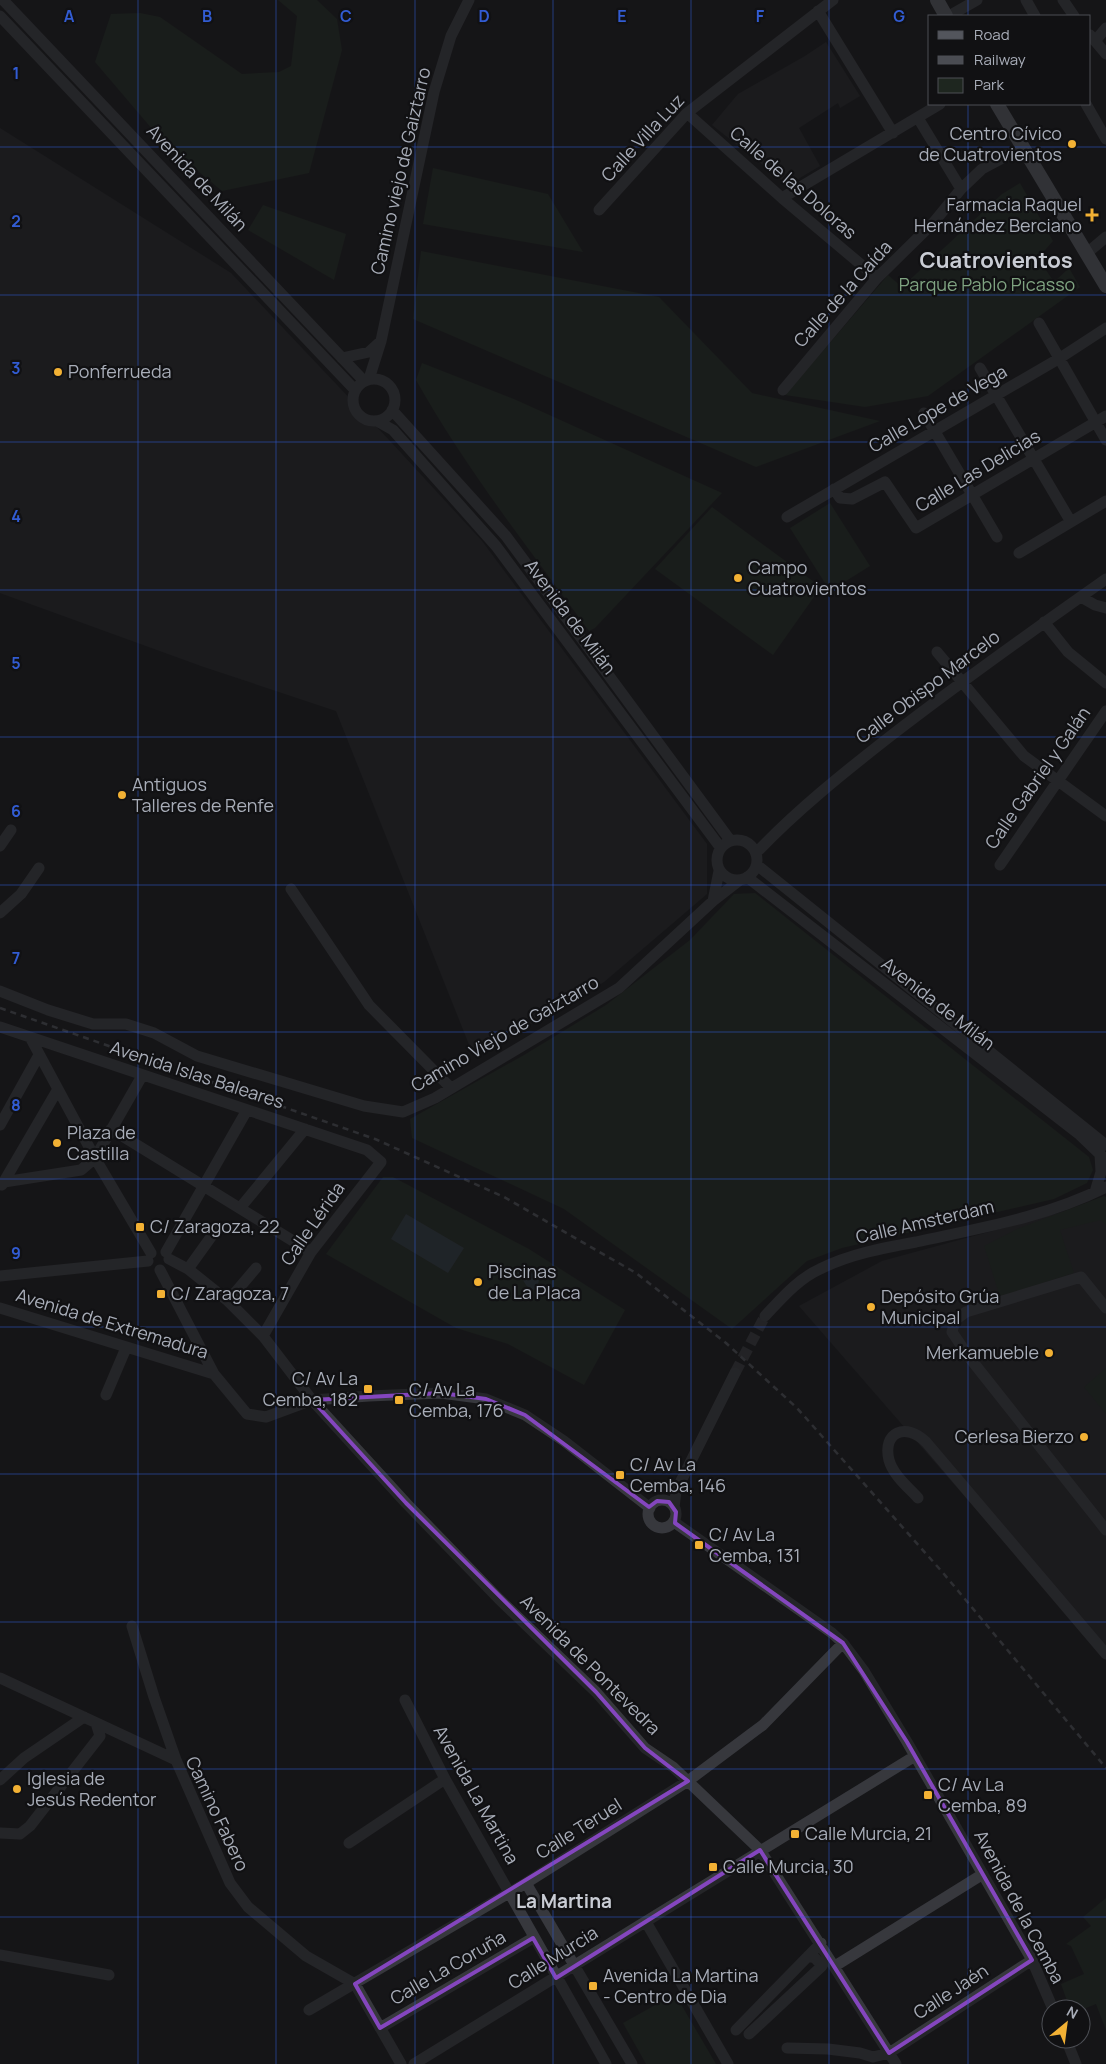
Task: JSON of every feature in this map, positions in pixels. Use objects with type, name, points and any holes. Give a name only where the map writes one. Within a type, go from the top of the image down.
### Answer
[{"type":"main road","points":[[937,0],[947,15]]},
{"type":"main road","points":[[998,105],[1106,286]]},
{"type":"street","name":"Avenida de Milán","points":[[3,0],[342,358],[367,380]]},
{"type":"street","name":"Camino viejo de Gaiztarro","points":[[367,380],[378,354],[434,92],[451,36],[469,0]]},
{"type":"street","name":"Calle Villa Luz","points":[[599,210],[687,112],[833,0]]},
{"type":"street","points":[[950,15],[976,0]]},
{"type":"street","points":[[1026,0],[1034,15]]},
{"type":"street","points":[[1062,0],[1073,15]]},
{"type":"street","points":[[818,11],[893,133]]},
{"type":"street","name":"Avenida de Milán","points":[[0,16],[355,390]]},
{"type":"street","points":[[1106,28],[1092,38],[1106,54]]},
{"type":"street","points":[[782,198],[938,105]]},
{"type":"street","points":[[1087,105],[1106,139]]},
{"type":"street","name":"Calle de las Doloras","points":[[687,112],[782,198],[877,278]]},
{"type":"street","points":[[918,118],[961,189]]},
{"type":"street","name":"Calle de la Caída","points":[[783,390],[877,278],[934,222],[961,189],[982,169],[1023,147]]},
{"type":"street","points":[[1087,253],[1106,237]]},
{"type":"street","points":[[1039,323],[1106,440]]},
{"type":"street","name":"Calle Lope de Vega","points":[[787,517],[1060,358],[1106,328]]},
{"type":"street","points":[[342,358],[369,352],[381,341]]},
{"type":"street","name":"Camino viejo de Gaiztarro","points":[[378,354],[382,381]]},
{"type":"street","points":[[980,368],[1071,522]]},
{"type":"street","points":[[367,380],[382,381],[392,389],[394,397],[392,410],[385,418],[377,420],[363,418],[356,410],[352,398],[355,390],[367,380]]},
{"type":"street","name":"Avenida de Milán","points":[[392,410],[506,536],[725,844]]},
{"type":"street","points":[[924,413],[997,537]]},
{"type":"street","name":"Calle Las Delicias","points":[[834,489],[840,498],[852,499],[885,482],[916,528],[1106,416]]},
{"type":"street","name":"Avenida de Milán","points":[[377,420],[393,430],[496,546],[725,844]]},
{"type":"street","points":[[1019,553],[1106,501]]},
{"type":"street","name":"Calle Obispo Marcelo","points":[[756,859],[777,831],[843,773],[960,682],[1106,579]]},
{"type":"street","points":[[1081,597],[1095,605],[1106,608]]},
{"type":"street","points":[[1044,622],[1068,652],[1106,683]]},
{"type":"street","points":[[937,652],[960,682],[1024,756],[1106,816]]},
{"type":"street","name":"Calle Gabriel y Galán","points":[[1000,865],[1106,711]]},
{"type":"street","points":[[0,846],[11,830]]},
{"type":"street","name":"Calle Obispo Marcelo","points":[[747,842],[777,831]]},
{"type":"street","points":[[738,839],[747,842],[756,859],[754,872],[744,879],[727,878],[719,870],[716,861],[725,844],[738,839]]},
{"type":"street","name":"Avenida de Milán","points":[[756,859],[1104,1152]]},
{"type":"street","points":[[0,913],[21,894],[39,868]]},
{"type":"street","points":[[713,901],[719,870]]},
{"type":"street","name":"Avenida de Milán","points":[[744,879],[1104,1152]]},
{"type":"street","name":"Camino Viejo de Gaiztarro","points":[[0,991],[48,1010],[93,1024],[126,1024],[154,1034],[197,1056],[364,1106],[403,1112],[452,1088],[619,988],[713,901],[744,879]]},
{"type":"street","points":[[291,888],[369,1005],[452,1088]]},
{"type":"street","name":"Avenida Islas Baleares","points":[[0,1027],[367,1150],[381,1162]]},
{"type":"street","points":[[30,1037],[154,1268],[160,1270],[214,1374],[246,1414],[266,1417],[312,1400],[441,1393],[486,1399],[525,1415],[564,1441],[650,1508]]},
{"type":"street","points":[[0,1124],[39,1055]]},
{"type":"street","points":[[2,1185],[82,1170],[95,1158],[142,1076]]},
{"type":"street","points":[[2,1185],[58,1089]]},
{"type":"street","points":[[160,1270],[166,1266],[167,1255],[247,1110]]},
{"type":"street","points":[[111,1129],[311,1252]]},
{"type":"street","points":[[240,1208],[304,1129]]},
{"type":"street","points":[[1095,1192],[1104,1152]]},
{"type":"street","name":"Calle Lérida","points":[[263,1336],[311,1252],[381,1162]]},
{"type":"street","name":"Calle Amsterdam","points":[[765,1316],[790,1289],[819,1269],[862,1253],[1045,1212],[1106,1187]]},
{"type":"street","points":[[188,1269],[216,1230]]},
{"type":"street","points":[[0,1276],[149,1257],[155,1250],[160,1249],[167,1255]]},
{"type":"street","name":"Avenida de Pontevedra","points":[[167,1255],[228,1301],[263,1336],[312,1400],[406,1504],[499,1599],[596,1692],[645,1748],[664,1760],[688,1781],[760,1850],[821,1943],[896,2064]]},
{"type":"street","points":[[228,1301],[256,1268]]},
{"type":"street","points":[[1106,1308],[1081,1277],[966,1312],[955,1320],[952,1332],[969,1357],[1106,1530]]},
{"type":"street","name":"Avenida de Extremadura","points":[[0,1308],[214,1374]]},
{"type":"street","points":[[106,1395],[126,1348]]},
{"type":"street","points":[[676,1491],[657,1501],[650,1508],[649,1518],[652,1524],[664,1528],[674,1522],[676,1491],[735,1373]]},
{"type":"street","points":[[918,1498],[894,1472],[889,1462],[887,1451],[890,1440],[898,1433],[906,1430],[919,1435],[926,1442],[1106,1654]]},
{"type":"street","points":[[661,1500],[669,1502],[674,1507]]},
{"type":"street","name":"Avenida de la Cemba","points":[[674,1522],[769,1587],[843,1643],[864,1671],[915,1756],[1032,1960],[1049,1999]]},
{"type":"street","points":[[132,1626],[176,1760]]},
{"type":"street","name":"Calle Teruel","points":[[309,2010],[526,1883],[688,1781],[762,1725],[843,1643]]},
{"type":"street","name":"Camino Fabero","points":[[0,1678],[176,1760],[230,1883],[248,1907],[306,1956],[355,1984]]},
{"type":"street","name":"Avenida La Martina","points":[[405,1700],[445,1779],[606,2064]]},
{"type":"street","points":[[0,1780],[24,1758],[84,1717]]},
{"type":"street","points":[[0,1833],[20,1834],[30,1826],[100,1736],[96,1723]]},
{"type":"street","name":"Calle Murcia","points":[[414,2064],[915,1756]]},
{"type":"street","points":[[349,1843],[445,1779]]},
{"type":"street","points":[[835,1966],[983,1874]]},
{"type":"street","name":"Avenida La Martina","points":[[526,1883],[632,2064]]},
{"type":"street","points":[[646,1922],[728,2064]]},
{"type":"street","name":"Calle La Coruña","points":[[380,2028],[534,1938]]},
{"type":"street","points":[[736,2030],[821,1943]]},
{"type":"street","points":[[0,1955],[108,1975]]},
{"type":"street","points":[[749,2034],[822,1966],[815,1958],[808,1956]]},
{"type":"street","name":"Calle Jaén","points":[[889,2053],[1032,1960]]},
{"type":"street","points":[[355,1984],[400,2064]]},
{"type":"street","points":[[787,2048],[828,2049],[860,2053],[874,2057],[889,2053]]},
{"type":"street","points":[[1070,2049],[1076,2064]]},
{"type":"highlighted area","points":[[441,1393],[486,1399],[525,1415],[649,1507],[657,1501],[669,1502],[676,1512],[675,1523],[843,1643],[907,1742],[1032,1960],[889,2053],[760,1850],[556,1978],[533,1938],[380,2028],[355,1984],[688,1781],[645,1748],[596,1692],[406,1503],[312,1400]]},
{"type":"shaded area","points":[[826,42],[860,96],[840,108],[838,103],[799,128],[820,166],[788,185],[712,125],[738,94]]},
{"type":"shaded area","points":[[0,128],[231,273],[482,541],[707,844],[707,894],[604,982],[474,1057],[336,711],[201,666],[0,593]]},
{"type":"shaded area","points":[[1106,1200],[1106,1659],[799,1306],[882,1261]]},
{"type":"shaded area","points":[[406,1214],[464,1248],[448,1273],[391,1239]]},
{"type":"shaded area","points":[[518,1272],[537,1274],[539,1280],[537,1288],[534,1290],[528,1287],[518,1275]]},
{"type":"green space","points":[[278,0],[317,0],[337,19],[342,50],[309,173],[222,191],[164,143],[95,62],[111,14],[140,13],[160,17],[242,74],[279,72],[291,66],[297,16]]},
{"type":"green space","points":[[433,168],[548,194],[583,252],[423,224]]},
{"type":"green space","name":"Parque Pablo Picasso","points":[[1020,183],[1053,241],[1038,258],[1054,282],[1069,268],[1080,287],[928,396],[865,407],[785,395],[888,275],[902,287],[1002,194]]},
{"type":"green space","points":[[263,205],[346,234],[334,280],[248,230]]},
{"type":"green space","points":[[421,251],[659,297],[752,393],[880,421],[756,467],[413,319]]},
{"type":"green space","points":[[422,363],[514,399],[722,493],[595,628],[589,631],[477,477],[435,413],[416,380]]},
{"type":"green space","name":"Campo Cuatrovientos","points":[[830,503],[870,566],[830,591],[790,528]]},
{"type":"green space","name":"Campo Cuatrovientos","points":[[712,507],[821,587],[773,655],[655,569]]},
{"type":"green space","points":[[755,893],[1089,1157],[1093,1170],[1087,1183],[1054,1199],[842,1248],[807,1261],[732,1329],[564,1209],[412,1138],[410,1119],[524,1055],[606,1005],[690,940],[734,894]]},
{"type":"green space","name":"Piscinas de La Placa","points":[[383,1177],[393,1177],[529,1249],[625,1310],[584,1385],[508,1344],[456,1328],[326,1254]]},
{"type":"green space","points":[[1104,1196],[1106,1197],[1106,1225],[1101,1220],[1060,1230],[1074,1273],[1000,1297],[984,1246],[1017,1229]]},
{"type":"green space","points":[[1106,1368],[1106,1414],[1084,1387]]},
{"type":"green space","points":[[1106,1898],[1106,2030],[1096,2004],[1091,2006],[1091,1999],[1066,1999],[1061,1984],[1084,1974],[1071,1946],[1066,1944],[1091,1926],[1083,1917]]},
{"type":"green space","points":[[675,1994],[716,2064],[646,2064],[623,2023]]},
{"type":"tunnel","points":[[735,1373],[765,1316]]},
{"type":"railway","points":[[0,1008],[375,1139],[504,1197],[636,1273],[726,1343],[797,1408],[944,1574],[1106,1768]]},
{"type":"place","name":"Centro Cívico de Cuatrovientos","points":[[1072,144]]},
{"type":"place","name":"Farmacia Raquel Hernández Berciano","points":[[1092,215]]},
{"type":"place","name":"Ponferrueda","points":[[58,372]]},
{"type":"place","name":"Campo Cuatrovientos","points":[[738,578]]},
{"type":"place","name":"Antiguos Talleres de Renfe","points":[[122,795]]},
{"type":"place","name":"Plaza de Castilla","points":[[57,1143]]},
{"type":"place","name":"C/ Zaragoza, 22","points":[[140,1227]]},
{"type":"place","name":"Piscinas de La Placa","points":[[478,1282]]},
{"type":"place","name":"C/ Zaragoza, 7","points":[[161,1294]]},
{"type":"place","name":"Depósito Grúa Municipal","points":[[871,1307]]},
{"type":"place","name":"Merkamueble","points":[[1049,1353]]},
{"type":"place","name":"C/ Av La Cemba, 182","points":[[368,1389]]},
{"type":"place","name":"C/ Av La Cemba, 176","points":[[399,1400]]},
{"type":"place","name":"Cerlesa Bierzo","points":[[1084,1437]]},
{"type":"place","name":"C/ Av La Cemba, 146","points":[[620,1475]]},
{"type":"place","name":"C/ Av La Cemba, 131","points":[[699,1545]]},
{"type":"place","name":"Iglesia de Jesús Redentor","points":[[17,1789]]},
{"type":"place","name":"C/ Av La Cemba, 89","points":[[928,1795]]},
{"type":"place","name":"Calle Murcia, 21","points":[[795,1834]]},
{"type":"place","name":"Calle Murcia, 30","points":[[713,1867]]},
{"type":"place","name":"Avenida La Martina - Centro de Dia","points":[[593,1986]]},
{"type":"district","name":"Cuatrovientos","points":[[996,260]]},
{"type":"district","name":"La Martina","points":[[564,1901]]}]
